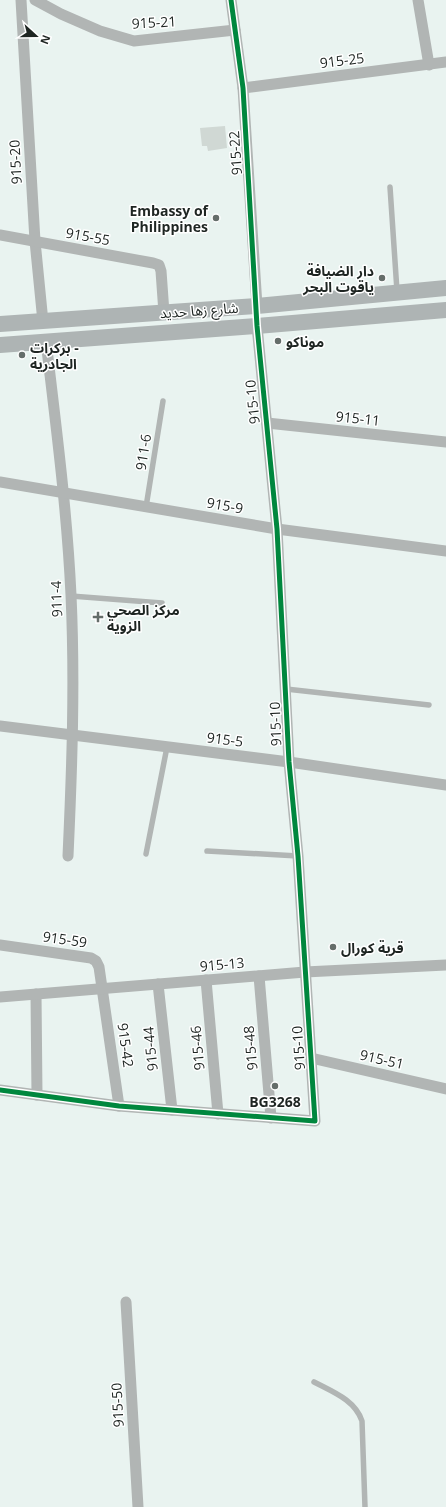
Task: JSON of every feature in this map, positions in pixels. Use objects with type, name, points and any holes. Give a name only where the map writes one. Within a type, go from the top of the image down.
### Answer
[{"type":"street","name":"915-20","points":[[21,0],[35,241],[43,322]]},
{"type":"street","name":"915-21","points":[[35,0],[61,14],[100,31],[134,41],[235,30]]},
{"type":"street","name":"915-22","points":[[231,0],[243,88],[257,306]]},
{"type":"street","points":[[418,0],[429,65]]},
{"type":"street","name":"915-25","points":[[243,88],[446,62]]},
{"type":"street","points":[[0,235],[35,241]]},
{"type":"street","name":"915-55","points":[[35,241],[153,263],[159,266],[162,271],[164,313]]},
{"type":"street","name":"شارع زها حديد","points":[[0,324],[257,306],[446,288]]},
{"type":"street","points":[[257,306],[257,326]]},
{"type":"street","name":"شارع زها حديد","points":[[0,345],[446,310]]},
{"type":"street","name":"915-10","points":[[257,326],[277,529],[289,762],[298,856],[315,1121],[271,1118]]},
{"type":"street","name":"911-4","points":[[46,342],[64,493],[71,596],[73,735],[68,856]]},
{"type":"street","name":"915-11","points":[[267,423],[446,442]]},
{"type":"street","name":"915-9","points":[[0,482],[277,529],[446,551]]},
{"type":"street","name":"915-5","points":[[0,726],[289,762],[446,785]]},
{"type":"street","name":"915-59","points":[[0,945],[91,958],[96,961],[99,968],[103,989]]},
{"type":"street","name":"915-13","points":[[0,997],[305,972],[446,965]]},
{"type":"street","name":"915-48","points":[[259,976],[271,1118]]},
{"type":"street","name":"915-46","points":[[206,980],[218,1114]]},
{"type":"street","name":"915-44","points":[[158,984],[172,1110]]},
{"type":"street","name":"915-42","points":[[103,989],[119,1106]]},
{"type":"street","points":[[36,994],[37,1095]]},
{"type":"street","name":"915-51","points":[[311,1058],[446,1089]]},
{"type":"street","points":[[0,1090],[119,1106],[271,1118]]},
{"type":"street","name":"915-50","points":[[126,1302],[138,1507]]},
{"type":"lane","points":[[390,187],[398,293]]},
{"type":"lane","name":"911-6","points":[[146,507],[163,401]]},
{"type":"lane","points":[[71,596],[162,603]]},
{"type":"lane","points":[[286,688],[429,705]]},
{"type":"lane","points":[[146,854],[167,747]]},
{"type":"lane","points":[[207,851],[298,856]]},
{"type":"lane","points":[[314,1382],[352,1404],[359,1412],[362,1421],[365,1507]]},
{"type":"building","points":[[225,126],[227,148],[208,151],[207,146],[202,146],[200,128]]},
{"type":"cycle path","points":[[0,1090],[119,1106],[315,1121],[298,856],[289,762],[277,529],[257,326],[243,88],[231,0]]},
{"type":"place","name":"Embassy of Philippines","points":[[216,218]]},
{"type":"place","name":"دار الضيافة ياقوت البحر","points":[[382,278]]},
{"type":"place","name":"موناكو","points":[[278,341]]},
{"type":"place","name":"بركرات - الجادرية","points":[[22,355]]},
{"type":"place","name":"مركز الصحي الزوية","points":[[98,617]]},
{"type":"place","name":"قرية كورال","points":[[333,947]]},
{"type":"place","name":"BG3268","points":[[275,1086]]}]
